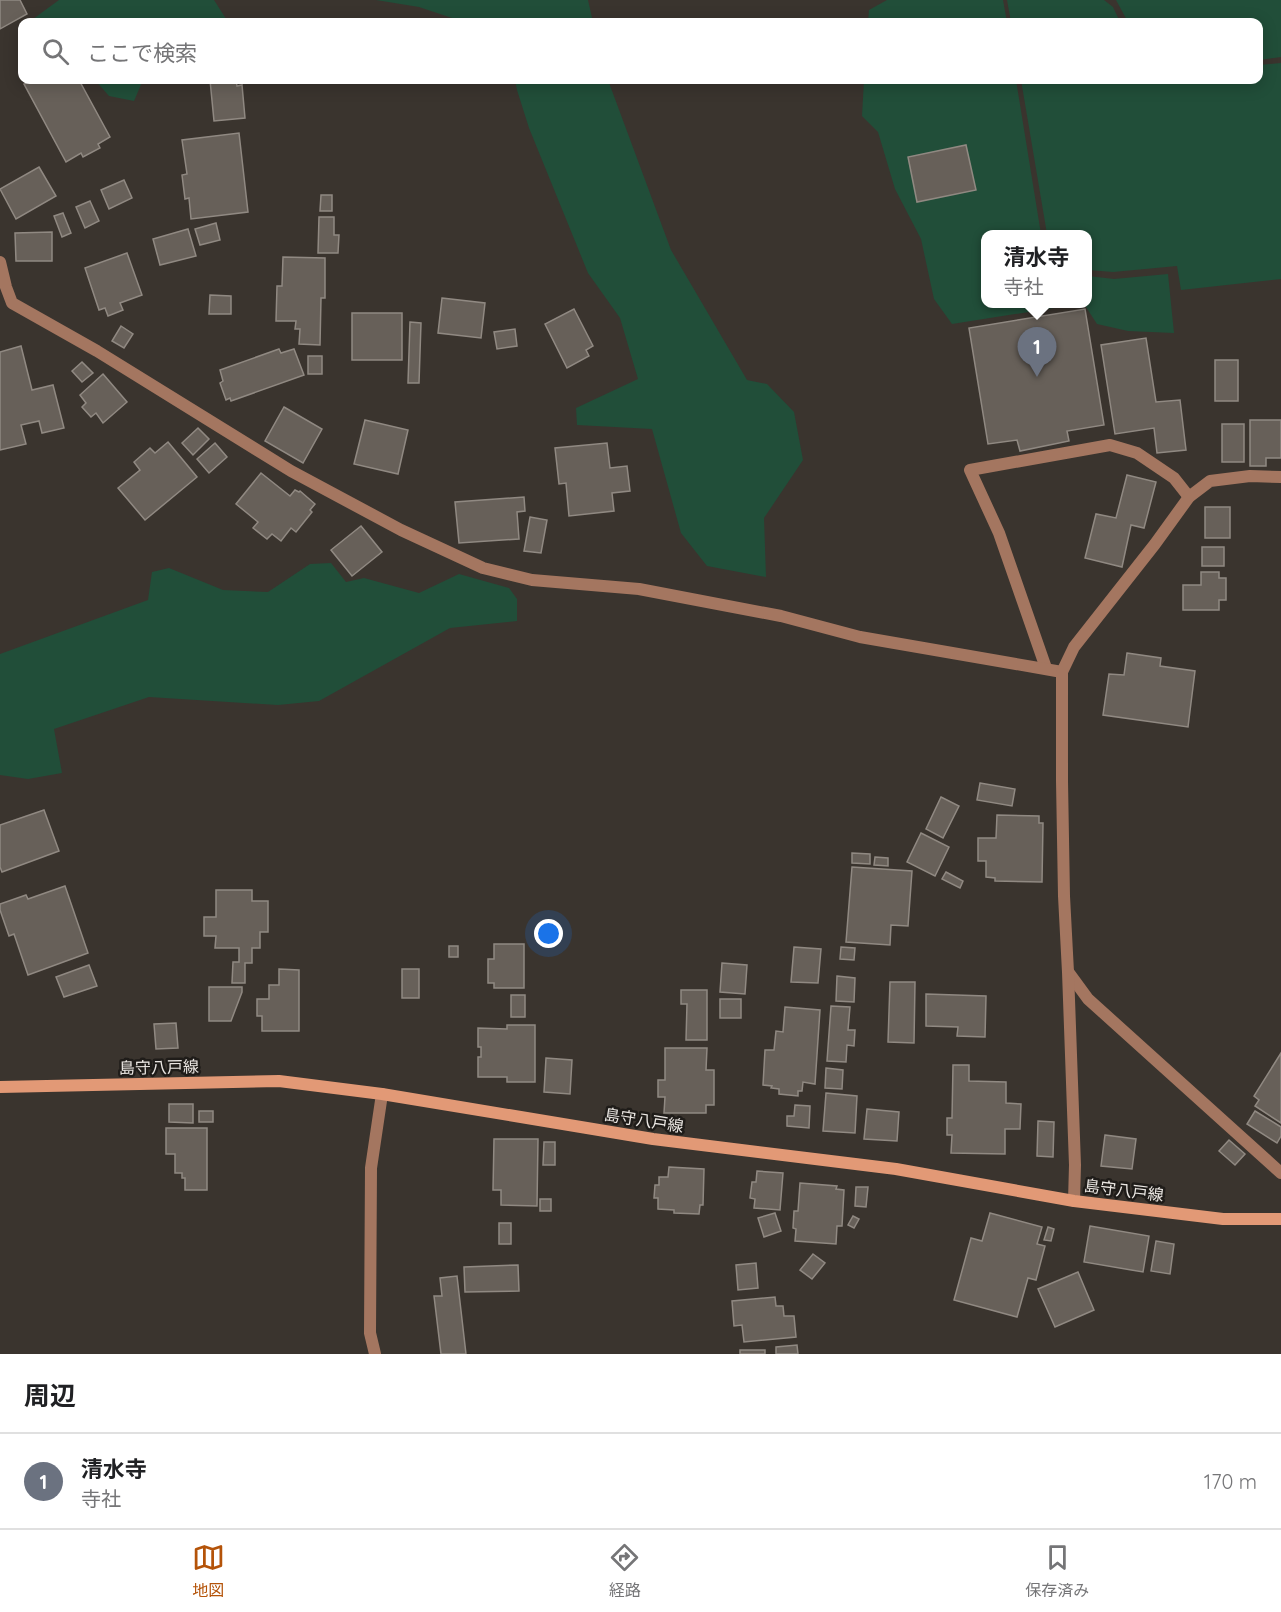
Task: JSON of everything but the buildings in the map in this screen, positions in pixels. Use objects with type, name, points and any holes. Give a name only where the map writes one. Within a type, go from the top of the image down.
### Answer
[{"type":"main road","name":"島守八戸線","points":[[0,1087],[279,1081],[382,1094],[653,1139],[896,1169],[1074,1201],[1223,1219],[1281,1219]]},
{"type":"street","points":[[0,262],[4,294],[12,303],[96,351],[291,471],[401,530],[483,568],[532,580],[639,589],[781,616],[860,637],[1062,672]]},
{"type":"street","points":[[1046,668],[999,533],[970,470],[1110,445],[1137,453],[1174,478],[1190,496]]},
{"type":"street","points":[[1074,1201],[1075,1165],[1064,896],[1062,672],[1074,647],[1190,496],[1210,481],[1250,476],[1281,477]]},
{"type":"street","points":[[1068,972],[1088,999],[1281,1173]]},
{"type":"street","points":[[375,1354],[370,1333],[371,1168],[382,1094]]},
{"type":"green space","points":[[59,0],[214,0],[225,18],[34,18]]},
{"type":"green space","points":[[376,0],[588,0],[592,18],[452,18],[419,7]]},
{"type":"green space","points":[[887,0],[1003,0],[1006,18],[868,18],[869,10]]},
{"type":"green space","points":[[1007,0],[1104,0],[1113,7],[1118,18],[1010,18]]},
{"type":"green space","points":[[1116,0],[1281,0],[1281,57],[1263,59],[1263,18],[1126,18]]},
{"type":"green space","points":[[1281,63],[1281,279],[1181,290],[1177,266],[1113,272],[1092,270],[1092,230],[1046,230],[1022,84],[1263,84],[1263,65]]},
{"type":"green space","points":[[98,84],[141,84],[134,101],[109,96]]},
{"type":"green space","points":[[516,84],[609,84],[671,250],[747,380],[767,384],[794,412],[803,460],[764,518],[766,577],[707,566],[681,533],[652,429],[577,425],[576,408],[638,379],[620,318],[588,273],[529,128]]},
{"type":"green space","points":[[864,84],[1017,84],[1040,230],[981,230],[981,308],[1054,308],[952,324],[934,299],[921,239],[895,189],[878,132],[862,116]]},
{"type":"green space","points":[[1168,274],[1174,333],[1128,331],[1097,324],[1087,308],[1092,308],[1092,276],[1114,279]]},
{"type":"green space","points":[[331,563],[346,582],[364,578],[419,593],[459,574],[509,588],[517,599],[517,621],[450,628],[319,701],[278,705],[149,697],[54,729],[62,773],[28,779],[0,775],[0,654],[148,600],[152,572],[169,568],[223,590],[268,592],[310,564]]},
{"type":"place","name":"清水寺","points":[[1037,377]]}]
